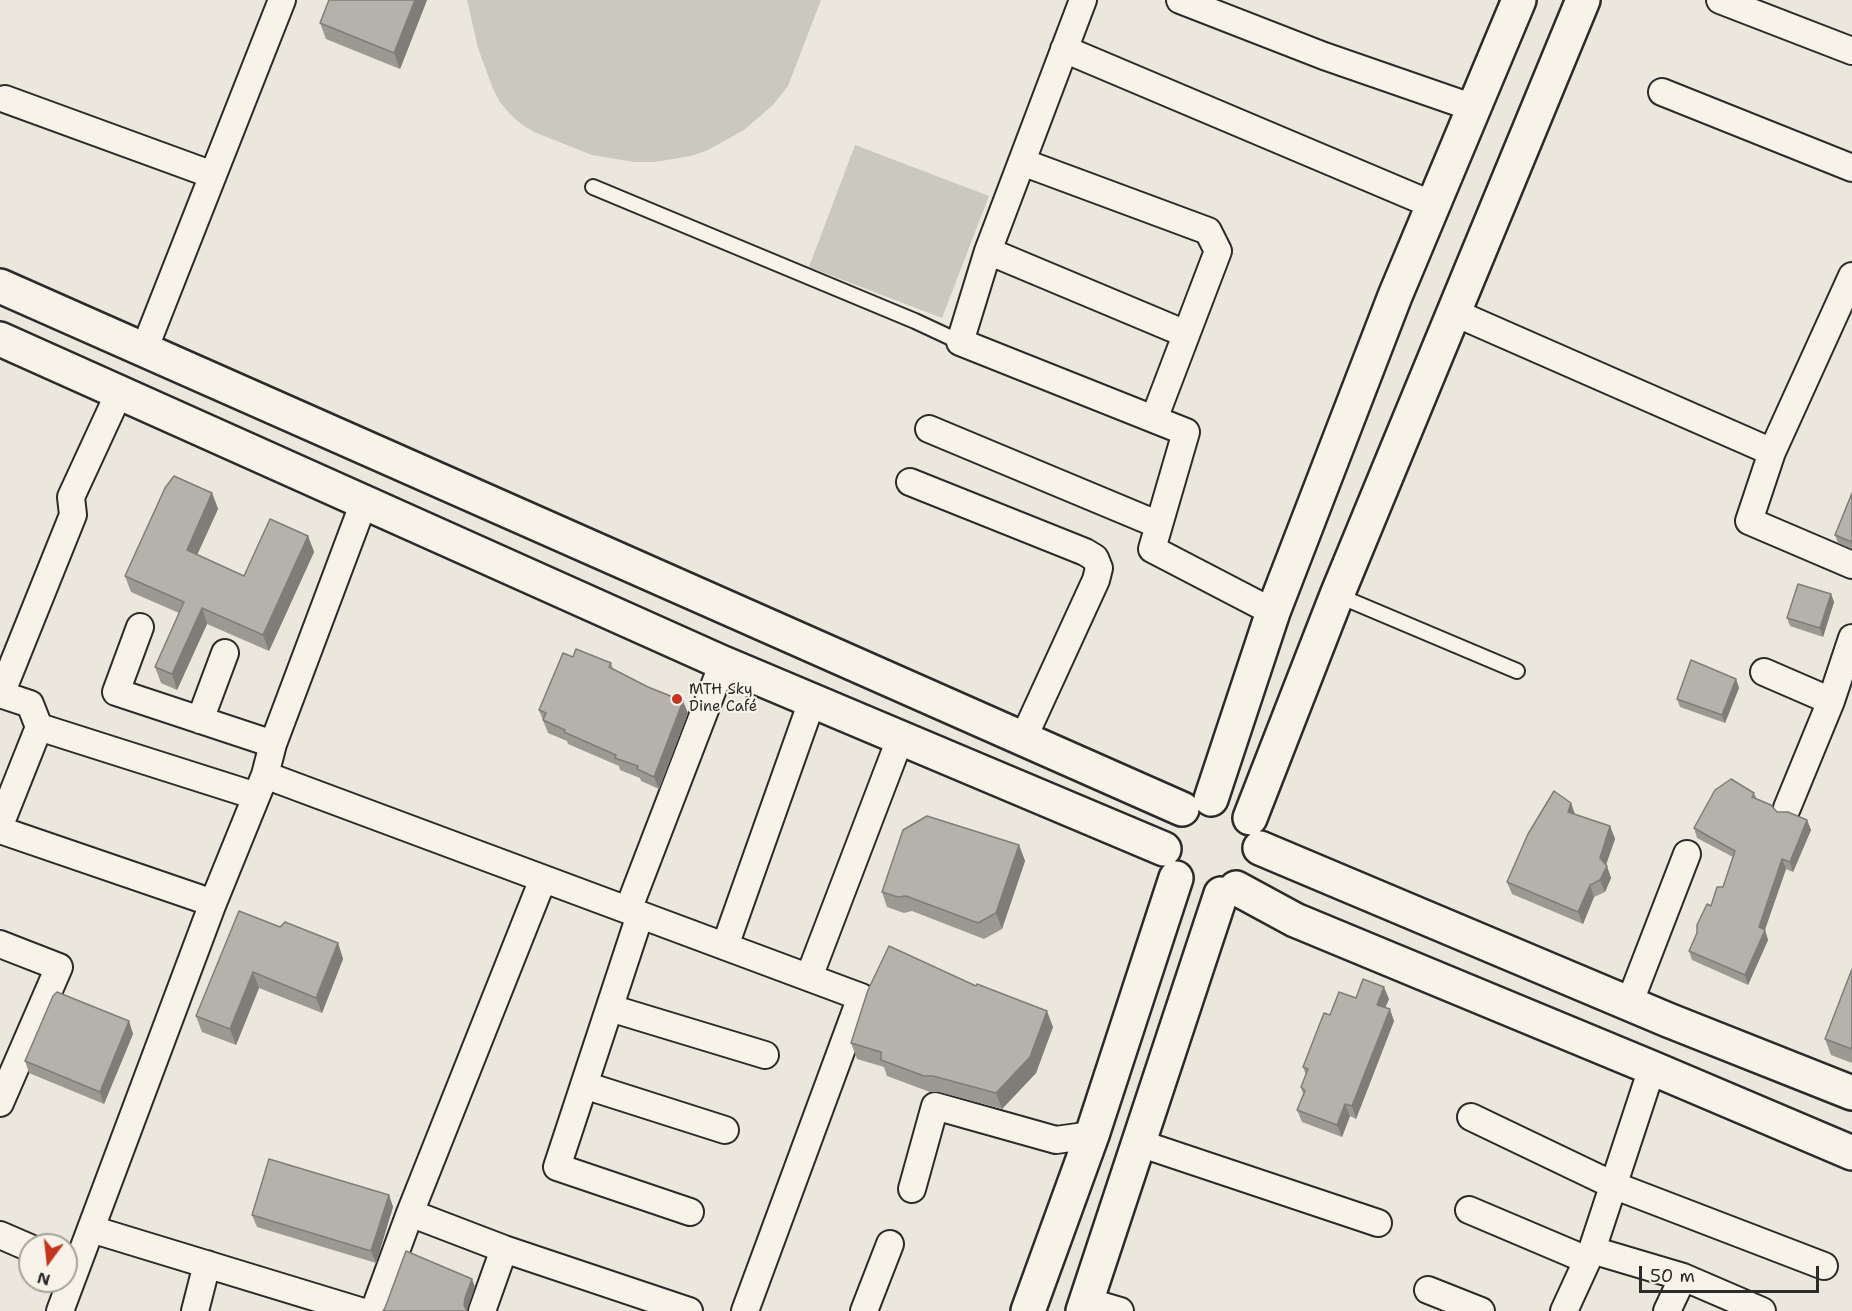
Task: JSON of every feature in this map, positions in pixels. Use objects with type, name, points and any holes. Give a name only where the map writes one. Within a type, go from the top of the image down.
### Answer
[{"type":"street","points":[[144,350],[282,0]]},
{"type":"street","points":[[1083,0],[988,251],[960,342],[1186,432],[1152,549],[1273,612]]},
{"type":"street","points":[[1180,0],[1324,56],[1474,108]]},
{"type":"street","points":[[1028,1311],[1092,1135],[1170,864],[1166,834],[1172,820],[1197,804],[1395,296],[1519,0]]},
{"type":"street","points":[[0,339],[723,663],[900,739],[1170,864],[1189,888],[1204,894],[1228,891],[1249,878],[1257,864],[1255,833],[1336,595],[1583,0]]},
{"type":"street","points":[[1720,0],[1852,51]]},
{"type":"street","points":[[1064,49],[1433,205]]},
{"type":"street","points":[[1662,92],[1852,168]]},
{"type":"street","points":[[5,99],[213,175]]},
{"type":"street","points":[[1022,162],[1208,231],[1218,251],[1154,419]]},
{"type":"street","points":[[988,251],[1186,334]]},
{"type":"street","points":[[1852,276],[1772,453],[1749,521],[1852,565]]},
{"type":"street","points":[[0,286],[1023,739],[1197,804],[1226,801],[1233,804],[1239,807],[1255,833],[1389,919],[1459,959],[1852,1134]]},
{"type":"street","points":[[1454,312],[1772,453]]},
{"type":"street","points":[[0,825],[39,727],[30,704],[1,694],[73,515],[71,497],[119,393]]},
{"type":"street","points":[[929,429],[1159,525]]},
{"type":"street","points":[[910,482],[1095,558],[1099,568],[1096,580],[1023,739]]},
{"type":"street","points":[[78,1253],[91,1229],[213,903],[261,785],[273,744],[364,502]]},
{"type":"street","points":[[140,627],[116,692],[273,744]]},
{"type":"street","points":[[1787,808],[1831,701],[1852,638]]},
{"type":"street","points":[[200,720],[225,653]]},
{"type":"street","points":[[690,1212],[556,1167],[610,1008],[634,913],[723,663]]},
{"type":"street","points":[[1764,672],[1831,701]]},
{"type":"street","points":[[725,946],[812,701]]},
{"type":"street","points":[[39,727],[261,785],[543,879],[861,996],[745,1311]]},
{"type":"street","points":[[809,977],[900,739]]},
{"type":"street","points":[[0,830],[213,903]]},
{"type":"street","points":[[1629,1004],[1687,854]]},
{"type":"street","points":[[1316,871],[1629,1004],[1852,1093]]},
{"type":"street","points":[[374,1311],[410,1214],[543,879]]},
{"type":"street","points":[[1228,891],[1852,1153]]},
{"type":"street","points":[[1120,1311],[1085,1306],[1138,1143],[1228,891]]},
{"type":"street","points":[[1294,920],[1386,936],[1459,959],[1852,1116]]},
{"type":"street","points":[[0,944],[59,967],[0,1103]]},
{"type":"street","points":[[610,1008],[765,1055]]},
{"type":"street","points":[[1564,1311],[1589,1255],[1652,1068]]},
{"type":"street","points":[[584,1085],[725,1130]]},
{"type":"street","points":[[912,1189],[935,1106],[1056,1140],[1092,1135]]},
{"type":"street","points":[[1471,1117],[1613,1185],[1824,1266]]},
{"type":"street","points":[[1138,1143],[1378,1223]]},
{"type":"street","points":[[1469,1210],[1589,1255],[1683,1277],[1762,1311]]},
{"type":"street","points":[[410,1214],[504,1249],[688,1311]]},
{"type":"street","points":[[91,1229],[360,1311]]},
{"type":"street","points":[[0,1235],[18,1243]]},
{"type":"street","points":[[864,1311],[890,1244]]},
{"type":"street","points":[[482,1311],[504,1249]]},
{"type":"street","points":[[195,1311],[207,1264]]},
{"type":"street","points":[[1667,1311],[1683,1277]]},
{"type":"street","points":[[1428,1290],[1481,1311]]},
{"type":"street","points":[[60,1311],[64,1293]]},
{"type":"lane","points":[[593,187],[915,321],[960,342]]},
{"type":"lane","points":[[1336,595],[1517,671]]},
{"type":"shaded area","points":[[467,0],[821,0],[788,86],[773,105],[744,130],[708,150],[691,156],[655,162],[634,162],[592,155],[534,132],[510,114],[493,89],[478,48]]},
{"type":"shaded area","points":[[855,145],[989,196],[942,318],[809,267]]},
{"type":"building","points":[[329,0],[415,0],[394,53],[320,23]]},
{"type":"building","points":[[174,476],[212,493],[187,550],[244,576],[270,519],[308,536],[263,635],[202,608],[172,674],[155,667],[184,602],[125,576],[165,488]]},
{"type":"building","points":[[1852,493],[1852,542],[1835,535]]},
{"type":"building","points":[[1798,584],[1831,594],[1820,628],[1787,618]]},
{"type":"building","points":[[576,649],[611,663],[609,667],[648,687],[683,701],[654,777],[637,769],[638,766],[615,758],[616,755],[543,720],[546,713],[539,710],[563,653],[573,657]]},
{"type":"building","points":[[1691,660],[1736,679],[1722,715],[1677,699]]},
{"type":"building","points":[[1731,779],[1754,793],[1752,797],[1771,805],[1777,812],[1788,812],[1807,820],[1790,862],[1782,859],[1759,927],[1765,930],[1745,975],[1689,951],[1697,933],[1697,925],[1707,904],[1711,906],[1717,887],[1723,887],[1735,851],[1694,828],[1715,790]]},
{"type":"building","points":[[1554,791],[1571,803],[1568,812],[1610,826],[1600,858],[1607,866],[1600,880],[1590,885],[1578,912],[1507,882],[1528,834]]},
{"type":"building","points":[[927,816],[1019,845],[996,913],[978,923],[906,896],[898,897],[882,892],[903,830]]},
{"type":"building","points":[[239,911],[280,927],[285,922],[338,943],[316,998],[253,972],[230,1029],[196,1016]]},
{"type":"building","points":[[889,946],[976,986],[977,984],[1047,1011],[1030,1057],[996,1093],[933,1076],[924,1076],[881,1060],[881,1052],[851,1043],[868,990]]},
{"type":"building","points":[[1852,969],[1852,1049],[1825,1039]]},
{"type":"building","points":[[1363,979],[1384,987],[1377,1005],[1390,1009],[1352,1106],[1345,1104],[1337,1125],[1297,1110],[1305,1091],[1301,1087],[1308,1069],[1303,1067],[1324,1013],[1330,1015],[1339,992],[1356,998]]},
{"type":"building","points":[[57,992],[129,1021],[100,1092],[25,1061],[53,996]]},
{"type":"building","points":[[269,1159],[389,1195],[371,1251],[252,1215]]},
{"type":"building","points":[[406,1251],[472,1279],[465,1298],[464,1305],[467,1311],[383,1311]]},
{"type":"place","name":"MTH Sky Dine Café","points":[[677,699]]}]
